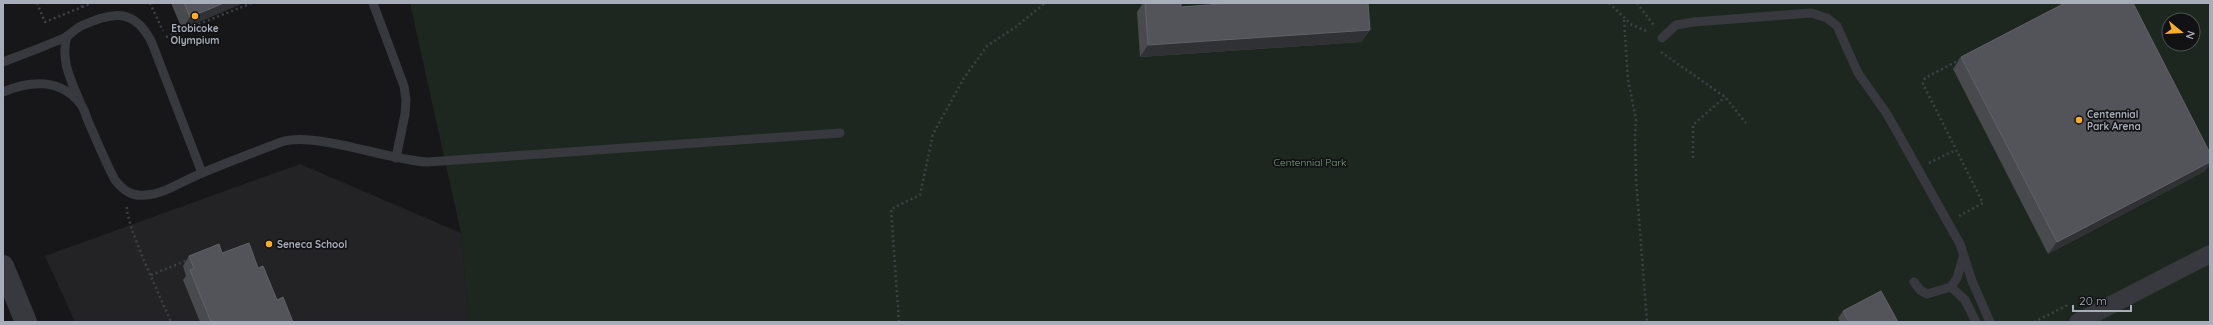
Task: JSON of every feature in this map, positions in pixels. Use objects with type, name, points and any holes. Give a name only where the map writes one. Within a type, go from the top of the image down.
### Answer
[{"type":"street","points":[[2078,322],[2210,254]]},
{"type":"street","points":[[3,266],[26,322]]},
{"type":"lane","points":[[373,3],[404,86],[406,100],[396,158]]},
{"type":"lane","points":[[1662,38],[1676,25],[1694,22],[1811,13],[1827,18],[1836,26],[1858,73],[1887,114],[1960,244],[1963,257],[1990,322]]},
{"type":"lane","points":[[3,62],[67,36],[81,26],[111,16],[130,17],[138,21],[146,31],[152,43],[202,173]]},
{"type":"lane","points":[[67,36],[64,48],[64,59],[80,102],[115,180],[128,192],[137,195],[153,194],[202,173],[283,142],[306,140],[324,142],[396,158],[427,162],[840,133]]},
{"type":"lane","points":[[3,92],[29,83],[49,84],[65,91],[80,102]]},
{"type":"lane","points":[[1914,282],[1920,290],[1927,294],[1951,288],[1957,278],[1963,257]]},
{"type":"lane","points":[[1951,288],[1965,300],[1976,322]]},
{"type":"path","points":[[37,3],[45,22],[92,3]]},
{"type":"path","points":[[81,3],[82,7]]},
{"type":"path","points":[[150,3],[166,38],[252,3]]},
{"type":"path","points":[[899,322],[892,209],[920,195],[934,134],[964,78],[987,46],[1017,26],[1045,3]]},
{"type":"path","points":[[1609,3],[1632,25],[1662,38]]},
{"type":"path","points":[[1637,3],[1662,38]]},
{"type":"path","points":[[1624,20],[1628,79],[1636,120],[1636,179],[1647,322]]},
{"type":"path","points":[[1659,51],[1725,97],[1746,122]]},
{"type":"path","points":[[1947,222],[1983,204],[1924,86],[1923,80],[1967,56]]},
{"type":"path","points":[[1693,158],[1693,125],[1725,97]]},
{"type":"path","points":[[1918,168],[1956,150]]},
{"type":"path","points":[[126,213],[171,322]]},
{"type":"path","points":[[151,275],[192,258]]},
{"type":"shaded area","name":"Seneca School","points":[[300,164],[461,233],[469,322],[75,322],[45,256]]},
{"type":"green space","name":"Centennial Park","points":[[410,3],[2210,3],[2210,322],[469,322],[461,233]]},
{"type":"building","points":[[184,3],[224,3],[190,17]]},
{"type":"building","points":[[1145,3],[1181,3],[1181,7],[1235,3],[1368,3],[1370,30],[1148,45]]},
{"type":"building","name":"Centennial Park Arena","points":[[2065,3],[2133,3],[2210,153],[2210,162],[2057,242],[1961,57]]},
{"type":"building","points":[[249,243],[258,268],[263,266],[277,300],[283,297],[293,322],[211,322],[190,270],[194,268],[189,256],[219,244],[222,253]]},
{"type":"building","points":[[1881,291],[1898,322],[1849,322],[1843,311]]},
{"type":"place","name":"Etobicoke Olympium","points":[[195,16]]},
{"type":"place","name":"Centennial Park Arena","points":[[2079,120]]},
{"type":"place","name":"Seneca School","points":[[269,244]]}]
